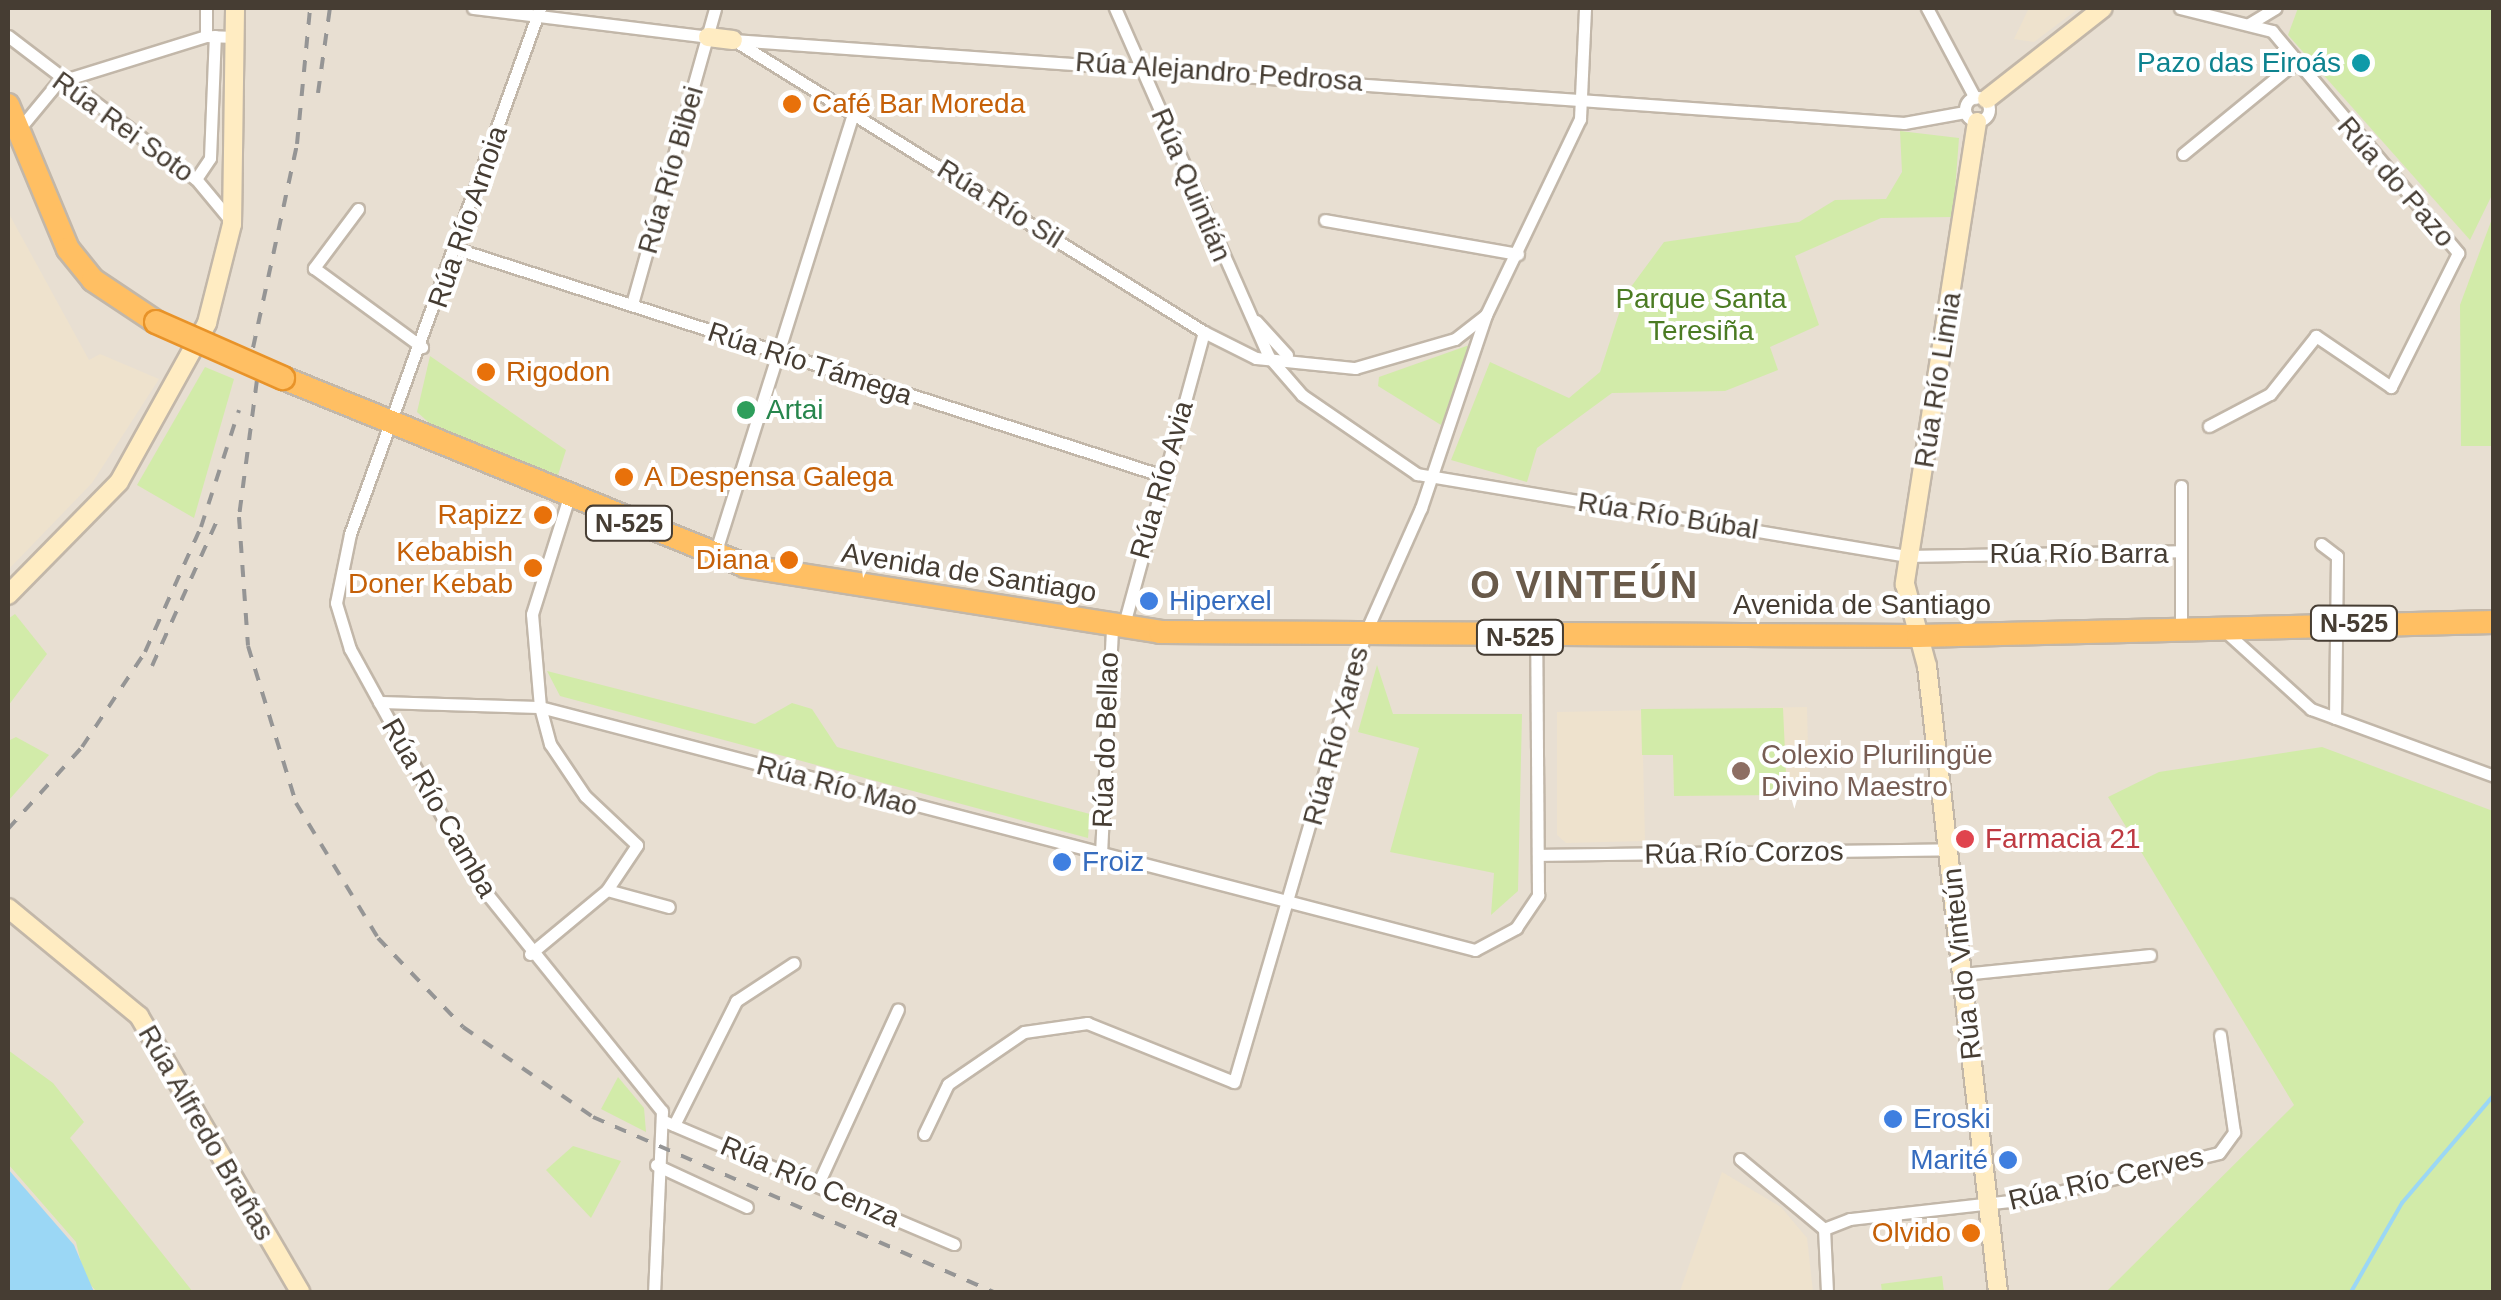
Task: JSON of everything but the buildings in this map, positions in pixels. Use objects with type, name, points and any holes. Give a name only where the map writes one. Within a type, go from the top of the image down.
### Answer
[{"type":"highway","name":"Avenida de Santiago","points":[[8,105],[68,249],[93,280],[156,322],[568,500],[714,556],[1117,627],[1364,636],[1536,637],[1918,636],[2214,625]]},
{"type":"highway","name":"N-525","points":[[2214,625],[2494,622]]},
{"type":"street","points":[[196,179],[210,158],[211,36],[206,8]]},
{"type":"street","points":[[8,595],[82,528],[157,424],[207,323],[232,224],[235,8]]},
{"type":"street","name":"Rúa Alejandro Pedrosa","points":[[473,8],[539,10],[733,40],[1904,123],[1971,117]]},
{"type":"street","name":"Rúa Río Bibei","points":[[632,304],[715,8]]},
{"type":"street","name":"Rúa Quintián","points":[[1115,8],[1269,358]]},
{"type":"street","points":[[1583,100],[1585,8]]},
{"type":"street","points":[[1927,8],[1981,98]]},
{"type":"street","points":[[1971,117],[1981,98],[2103,8]]},
{"type":"street","points":[[2180,8],[2245,24],[2278,40]]},
{"type":"street","name":"Rúa do Pazo","points":[[2209,426],[2270,394],[2316,336],[2391,387],[2458,252],[2293,64],[2278,40],[2276,8],[2245,24]]},
{"type":"street","name":"Rúa Río Arnoia","points":[[394,426],[539,10]]},
{"type":"street","name":"Rúa Rei Soto","points":[[8,36],[58,82],[196,179],[232,224]]},
{"type":"street","points":[[18,134],[29,108],[58,82],[211,36],[235,37]]},
{"type":"street","name":"Rúa Río Sil","points":[[733,40],[1204,332],[1269,358],[1313,404],[1431,481]]},
{"type":"street","points":[[770,63],[778,41]]},
{"type":"street","points":[[2183,154],[2293,64]]},
{"type":"street","points":[[1971,117],[1981,98]]},
{"type":"street","name":"Rúa Río Xares","points":[[924,1134],[948,1084],[1024,1032],[1087,1023],[1234,1082],[1290,904],[1364,636],[1431,481],[1486,315],[1518,254],[1583,100]]},
{"type":"street","points":[[714,556],[782,358],[853,114]]},
{"type":"street","name":"Rúa Río Limia","points":[[1918,636],[1905,556],[1971,117]]},
{"type":"street","points":[[358,209],[314,268],[422,347]]},
{"type":"street","points":[[1325,220],[1518,254]]},
{"type":"street","name":"Rúa Río Támega","points":[[458,249],[632,304],[782,358],[1163,476]]},
{"type":"street","name":"Rúa Quintián","points":[[1244,308],[1287,355]]},
{"type":"street","points":[[1269,358],[1287,355],[1355,368],[1455,339],[1486,315]]},
{"type":"street","name":"Rúa Río Avia","points":[[1117,627],[1204,332]]},
{"type":"street","name":"Rúa Río Camba","points":[[394,426],[337,586],[340,626],[480,885],[530,954],[669,1123]]},
{"type":"street","name":"Rúa Río Búbal","points":[[1431,481],[1905,556]]},
{"type":"street","points":[[2181,486],[2181,551]]},
{"type":"street","points":[[530,954],[607,890],[636,845],[585,796],[550,744],[540,707],[532,614],[568,500]]},
{"type":"street","points":[[2321,544],[2337,556],[2335,718]]},
{"type":"street","name":"Rúa Río Barra","points":[[1905,556],[2181,551],[2181,626]]},
{"type":"street","points":[[2214,625],[2286,693],[2335,718],[2492,774]]},
{"type":"street","name":"Rúa do Bellao","points":[[1101,854],[1117,627]]},
{"type":"street","name":"Rúa do Vinteún","points":[[1918,636],[1950,848],[1998,1292]]},
{"type":"street","points":[[1536,637],[1538,854]]},
{"type":"street","name":"Rúa Río Mao","points":[[380,702],[540,707],[1290,904],[1486,948],[1535,906],[1538,854]]},
{"type":"street","name":"Rúa Río Corzos","points":[[1538,854],[1950,848]]},
{"type":"street","points":[[607,890],[669,908]]},
{"type":"street","name":"Rúa Alfredo Brañas","points":[[8,908],[139,1016],[300,1292]]},
{"type":"street","points":[[1963,974],[2150,955]]},
{"type":"street","points":[[654,1292],[656,1165],[669,1123],[736,1000],[794,963]]},
{"type":"street","points":[[818,1184],[898,1009]]},
{"type":"street","name":"Rúa Río Cerves","points":[[1824,1229],[1988,1206],[2219,1153],[2234,1132],[2220,1035]]},
{"type":"street","name":"Rúa Río Cenza","points":[[669,1123],[954,1244]]},
{"type":"street","points":[[1740,1159],[1824,1229],[1827,1292]]},
{"type":"street","points":[[656,1165],[747,1206]]},
{"type":"shaded area","points":[[8,8],[2493,8],[2493,1292],[8,1292]]},
{"type":"shaded area","points":[[2029,8],[2079,8],[2034,42],[2014,39]]},
{"type":"shaded area","points":[[8,212],[89,360],[100,354],[159,379],[92,483],[8,570]]},
{"type":"shaded area","name":"Colexio Plurilingüe Divino Maestro","points":[[1807,707],[1809,794],[1674,796],[1673,755],[1643,755],[1645,841],[1566,843],[1557,835],[1557,712]]},
{"type":"shaded area","points":[[1722,1172],[1781,1207],[1807,1238],[1813,1292],[1680,1291]]},
{"type":"green space","points":[[2298,8],[2493,9],[2493,193],[2470,240],[2288,35]]},
{"type":"green space","name":"Parque Santa Teresiña","points":[[1900,131],[1959,138],[1953,217],[1881,218],[1795,256],[1819,325],[1770,347],[1778,370],[1725,391],[1612,393],[1537,448],[1527,482],[1451,460],[1490,362],[1569,398],[1600,372],[1625,295],[1664,242],[1799,222],[1835,200],[1886,199],[1902,172]]},
{"type":"green space","points":[[2493,216],[2493,446],[2461,446],[2460,305]]},
{"type":"green space","points":[[1475,343],[1441,425],[1378,386],[1379,377]]},
{"type":"green space","points":[[430,356],[566,450],[558,475],[435,428],[417,412]]},
{"type":"green space","points":[[205,367],[234,379],[194,518],[137,485]]},
{"type":"green space","points":[[15,614],[47,654],[8,706],[8,619]]},
{"type":"green space","points":[[1377,665],[1393,714],[1522,714],[1518,891],[1491,915],[1494,873],[1390,852],[1419,748],[1358,732]]},
{"type":"green space","points":[[547,671],[755,724],[792,703],[812,709],[837,747],[1090,814],[1088,838],[560,696]]},
{"type":"green space","points":[[1783,708],[1787,795],[1674,796],[1673,755],[1642,755],[1641,709]]},
{"type":"green space","points":[[16,737],[49,755],[8,801],[8,741]]},
{"type":"green space","points":[[2322,747],[2493,811],[2493,1292],[2106,1292],[2294,1105],[2108,797],[2159,772]]},
{"type":"green space","points":[[8,1050],[53,1083],[84,1122],[70,1138],[193,1292],[97,1292],[85,1279],[76,1242],[8,1164]]},
{"type":"green space","points":[[618,1077],[644,1108],[646,1132],[601,1109]]},
{"type":"green space","points":[[573,1146],[621,1161],[591,1218],[546,1170]]},
{"type":"green space","points":[[1942,1276],[1944,1292],[1882,1292],[1881,1284]]},
{"type":"water","points":[[8,1169],[74,1245],[94,1292],[8,1292]]},
{"type":"waterway","points":[[2351,1292],[2402,1203],[2494,1095]]},
{"type":"railway","points":[[248,371],[297,144],[310,8]]},
{"type":"railway","points":[[318,93],[330,8]]},
{"type":"railway","points":[[260,357],[239,517],[248,646],[296,803],[378,938],[463,1027],[593,1117],[994,1292]]},
{"type":"railway","points":[[8,829],[82,747],[145,652],[201,527],[239,410]]},
{"type":"railway","points":[[152,666],[219,516]]},
{"type":"place","name":"Pazo das Eiroás","points":[[2361,63]]},
{"type":"place","name":"Café Bar Moreda","points":[[792,104]]},
{"type":"place","name":"Rigodon","points":[[486,372]]},
{"type":"place","name":"Artai","points":[[746,410]]},
{"type":"place","name":"A Despensa Galega","points":[[624,477]]},
{"type":"place","name":"Rapizz","points":[[543,515]]},
{"type":"place","name":"Diana","points":[[789,560]]},
{"type":"place","name":"Kebabish Doner Kebab","points":[[533,568]]},
{"type":"place","name":"Hiperxel","points":[[1149,601]]},
{"type":"place","name":"Colexio Plurilingüe Divino Maestro","points":[[1741,771]]},
{"type":"place","name":"Farmacia 21","points":[[1965,839]]},
{"type":"place","name":"Froiz","points":[[1062,862]]},
{"type":"place","name":"Eroski","points":[[1893,1119]]},
{"type":"place","name":"Marité","points":[[2008,1160]]},
{"type":"place","name":"Olvido","points":[[1971,1233]]},
{"type":"district","name":"O VINTEÚN","points":[[1585,586]]}]
